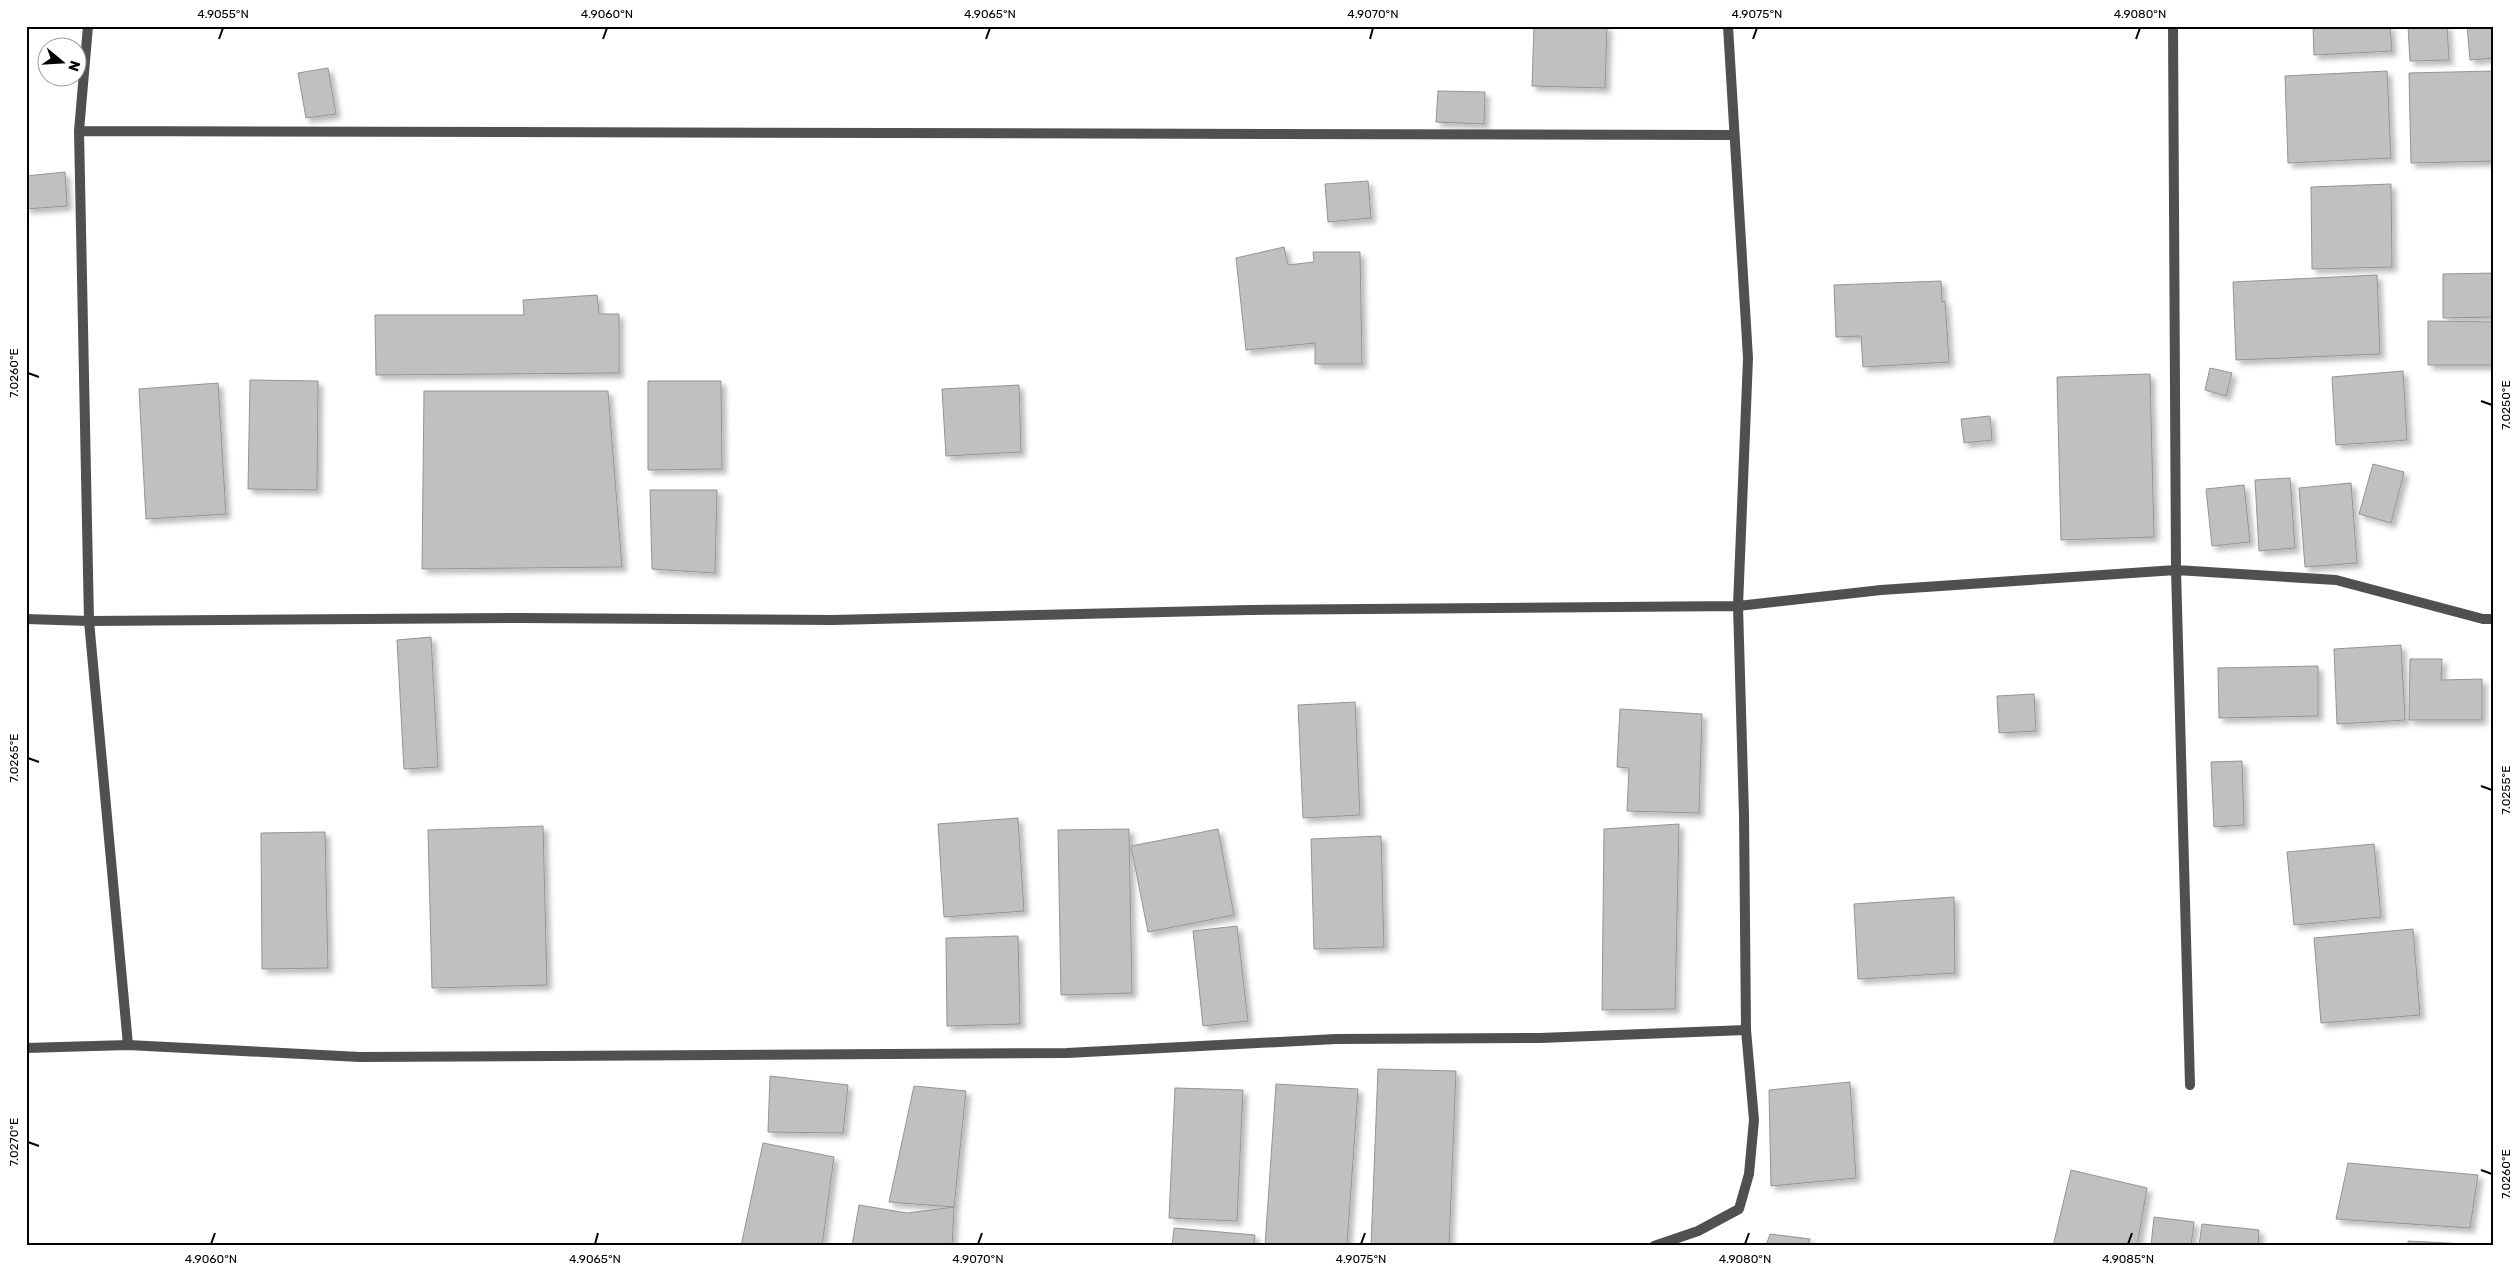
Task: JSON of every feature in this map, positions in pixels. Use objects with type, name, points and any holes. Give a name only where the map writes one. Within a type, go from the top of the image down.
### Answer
[{"type":"street","points":[[88,26],[79,131],[89,621],[128,1045]]},
{"type":"street","points":[[1654,1246],[1698,1231],[1739,1208],[1749,1174],[1754,1120],[1746,1030],[1744,815],[1738,606],[1748,358],[1728,26]]},
{"type":"street","points":[[2173,26],[2176,570],[2190,1085]]},
{"type":"street","points":[[79,131],[1734,135]]},
{"type":"street","points":[[26,619],[89,621],[518,618],[833,620],[1239,610],[1738,606],[1881,590],[2176,570],[2336,580],[2483,619],[2494,619]]},
{"type":"street","points":[[26,1048],[128,1045],[360,1057],[1067,1053],[1336,1039],[1540,1038],[1746,1030]]},
{"type":"building","points":[[1534,26],[1607,26],[1605,88],[1532,86]]},
{"type":"building","points":[[2313,26],[2390,26],[2392,51],[2314,55]]},
{"type":"building","points":[[2408,26],[2447,26],[2449,60],[2410,61]]},
{"type":"building","points":[[2467,26],[2494,26],[2494,58],[2470,60]]},
{"type":"building","points":[[328,68],[336,114],[306,118],[298,73]]},
{"type":"building","points":[[2387,71],[2391,158],[2288,163],[2285,76]]},
{"type":"building","points":[[2494,71],[2494,161],[2411,163],[2409,73]]},
{"type":"building","points":[[1438,91],[1485,92],[1484,124],[1436,122]]},
{"type":"building","points":[[65,172],[67,206],[26,209],[26,176]]},
{"type":"building","points":[[1368,181],[1371,218],[1328,222],[1325,184]]},
{"type":"building","points":[[2391,184],[2392,267],[2312,269],[2311,187]]},
{"type":"building","points":[[1284,247],[1288,265],[1314,262],[1313,252],[1360,252],[1362,364],[1315,364],[1315,343],[1246,350],[1236,258]]},
{"type":"building","points":[[2494,273],[2494,317],[2443,318],[2443,274]]},
{"type":"building","points":[[2377,275],[2380,354],[2236,360],[2233,282]]},
{"type":"building","points":[[1941,281],[1942,302],[1945,301],[1949,362],[1863,367],[1861,336],[1836,337],[1834,285]]},
{"type":"building","points":[[597,295],[599,314],[619,314],[619,373],[376,375],[375,315],[524,315],[523,300]]},
{"type":"building","points":[[2428,321],[2494,322],[2494,365],[2428,365]]},
{"type":"building","points":[[2210,368],[2232,373],[2226,396],[2205,390]]},
{"type":"building","points":[[2403,371],[2407,440],[2336,445],[2332,377]]},
{"type":"building","points":[[2150,374],[2154,537],[2061,540],[2057,377]]},
{"type":"building","points":[[250,380],[318,381],[317,490],[248,489]]},
{"type":"building","points":[[648,381],[721,381],[722,469],[648,470]]},
{"type":"building","points":[[218,383],[226,514],[146,519],[139,389]]},
{"type":"building","points":[[1019,385],[1021,452],[946,456],[942,389]]},
{"type":"building","points":[[424,391],[608,391],[622,567],[422,569]]},
{"type":"building","points":[[1990,416],[1992,440],[1964,443],[1961,419]]},
{"type":"building","points":[[2373,464],[2404,472],[2391,523],[2359,514]]},
{"type":"building","points":[[2290,478],[2295,548],[2259,551],[2255,480]]},
{"type":"building","points":[[2351,483],[2357,563],[2305,567],[2299,488]]},
{"type":"building","points":[[2244,485],[2250,542],[2212,546],[2206,489]]},
{"type":"building","points":[[650,490],[717,490],[715,573],[652,569]]},
{"type":"building","points":[[431,637],[438,767],[404,769],[397,640]]},
{"type":"building","points":[[2401,645],[2405,720],[2337,724],[2334,649]]},
{"type":"building","points":[[2410,659],[2442,659],[2441,680],[2482,679],[2482,720],[2409,720]]},
{"type":"building","points":[[2318,666],[2318,716],[2219,718],[2218,668]]},
{"type":"building","points":[[2034,694],[2036,731],[1999,733],[1997,696]]},
{"type":"building","points":[[1355,702],[1360,815],[1303,818],[1298,705]]},
{"type":"building","points":[[1620,709],[1702,714],[1699,813],[1627,811],[1629,768],[1617,767]]},
{"type":"building","points":[[2242,761],[2244,825],[2214,827],[2211,762]]},
{"type":"building","points":[[1018,818],[1024,911],[944,917],[938,824]]},
{"type":"building","points":[[1679,824],[1675,1009],[1602,1010],[1604,829]]},
{"type":"building","points":[[543,826],[547,985],[432,988],[428,830]]},
{"type":"building","points":[[1129,829],[1132,993],[1061,995],[1058,830]]},
{"type":"building","points":[[1218,829],[1234,915],[1148,932],[1131,846]]},
{"type":"building","points":[[325,832],[328,968],[262,969],[261,833]]},
{"type":"building","points":[[1381,836],[1384,947],[1314,949],[1311,839]]},
{"type":"building","points":[[2374,844],[2381,917],[2294,925],[2287,852]]},
{"type":"building","points":[[1954,897],[1955,973],[1858,979],[1854,904]]},
{"type":"building","points":[[1237,926],[1248,1021],[1203,1026],[1193,931]]},
{"type":"building","points":[[2413,929],[2420,1015],[2321,1023],[2314,938]]},
{"type":"building","points":[[1018,936],[1020,1024],[947,1026],[946,938]]},
{"type":"building","points":[[1378,1069],[1456,1071],[1449,1246],[1371,1246]]},
{"type":"building","points":[[770,1076],[848,1085],[843,1133],[768,1132]]},
{"type":"building","points":[[1850,1082],[1856,1178],[1771,1186],[1769,1090]]},
{"type":"building","points":[[1276,1084],[1358,1089],[1347,1246],[1265,1246]]},
{"type":"building","points":[[914,1086],[966,1091],[954,1207],[889,1202]]},
{"type":"building","points":[[1175,1088],[1243,1090],[1237,1221],[1169,1218]]},
{"type":"building","points":[[763,1143],[834,1157],[822,1246],[741,1246]]},
{"type":"building","points":[[2348,1163],[2478,1175],[2470,1228],[2336,1219]]},
{"type":"building","points":[[2071,1170],[2147,1188],[2137,1246],[2053,1246]]},
{"type":"building","points":[[859,1205],[907,1213],[954,1207],[952,1246],[852,1246]]},
{"type":"building","points":[[2154,1217],[2194,1222],[2191,1246],[2151,1246]]},
{"type":"building","points":[[2202,1224],[2259,1230],[2258,1246],[2199,1246]]},
{"type":"building","points":[[1174,1228],[1255,1235],[1254,1246],[1172,1246]]},
{"type":"building","points":[[1770,1234],[1810,1239],[1808,1246],[1766,1246]]},
{"type":"building","points":[[2408,1241],[2467,1244],[2466,1246],[2408,1246]]}]
